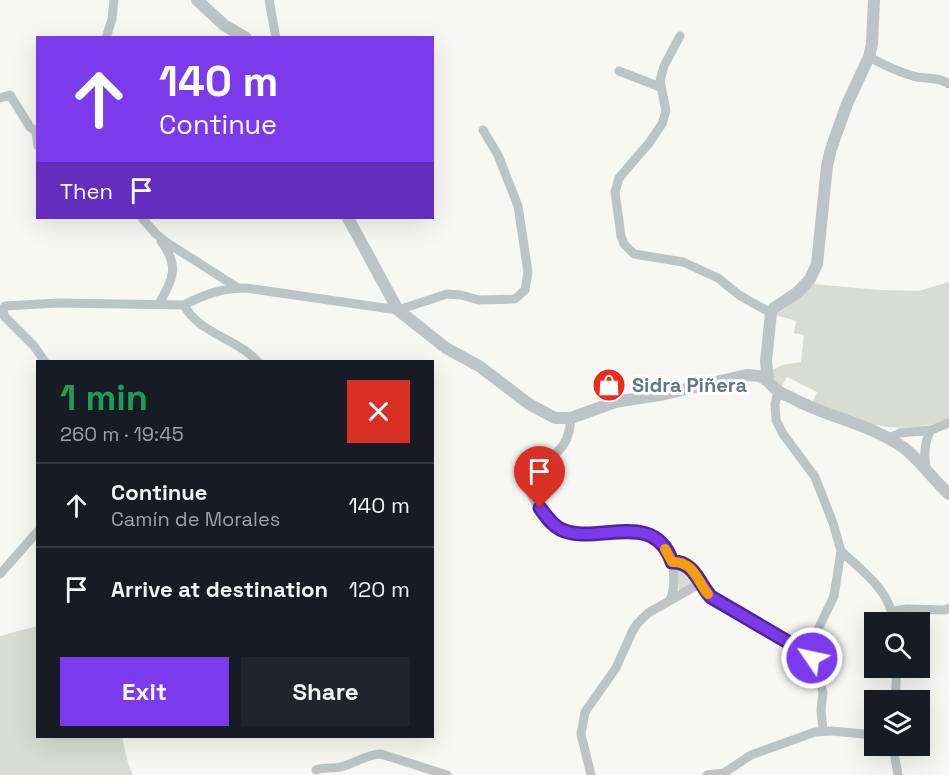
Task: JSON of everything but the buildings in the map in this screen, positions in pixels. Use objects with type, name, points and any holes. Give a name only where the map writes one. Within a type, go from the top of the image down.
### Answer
[{"type":"street","points":[[107,36],[112,19],[114,0]]},
{"type":"street","points":[[197,0],[224,25],[243,36]]},
{"type":"street","points":[[269,0],[276,36]]},
{"type":"street","points":[[768,380],[766,362],[771,313],[774,308],[798,292],[810,279],[817,264],[827,166],[847,104],[869,57],[872,44],[874,0]]},
{"type":"street","points":[[680,36],[664,66],[660,87],[666,111],[662,124],[619,178],[616,188],[618,227],[629,251],[638,256],[683,262],[718,278],[739,295],[771,313]]},
{"type":"street","points":[[869,57],[915,77],[941,79],[949,84]]},
{"type":"street","points":[[619,71],[660,87]]},
{"type":"street","points":[[0,98],[10,95],[36,132]]},
{"type":"street","points":[[44,360],[34,346],[4,316],[5,306],[58,303],[184,305],[202,295],[229,288],[398,310],[440,295],[462,295],[479,300],[515,299],[525,290],[528,272],[518,206],[498,155],[483,130]]},
{"type":"street","points":[[143,219],[166,248],[174,266],[170,284],[159,304]]},
{"type":"street","points":[[349,219],[398,310],[446,348],[479,366],[529,404],[555,418],[571,418],[615,402],[665,394],[746,375],[759,375],[768,380],[777,391],[812,409],[889,438],[926,468],[949,494]]},
{"type":"street","points":[[156,234],[238,288]]},
{"type":"street","points":[[184,305],[202,326],[242,348],[256,360]]},
{"type":"street","points":[[777,391],[776,420],[783,434],[815,477],[841,551],[834,596],[812,642],[810,652],[823,692],[821,710],[823,730]]},
{"type":"street","points":[[571,418],[565,444],[536,471],[530,481],[529,488],[532,497],[549,520],[559,529],[579,534],[622,530],[638,532],[656,539],[672,562],[674,585],[670,600]]},
{"type":"street","points":[[889,438],[900,433],[931,430],[949,423]]},
{"type":"street","points":[[926,468],[926,444],[931,430]]},
{"type":"street","points":[[0,574],[36,533]]},
{"type":"street","points":[[841,551],[869,578],[887,599],[893,611],[949,608]]},
{"type":"street","points":[[672,562],[688,566],[698,576],[711,597],[805,652],[810,652]]},
{"type":"street","points":[[588,774],[581,734],[585,712],[616,668],[632,632],[648,613],[701,584]]},
{"type":"street","points":[[708,775],[724,773],[751,755],[823,730],[864,734]]},
{"type":"street","points":[[316,770],[326,767],[336,768],[374,754],[381,754],[447,775]]},
{"type":"street","points":[[895,756],[898,775]]},
{"type":"shaded area","points":[[949,282],[949,420],[911,427],[878,426],[863,422],[811,405],[817,392],[787,377],[780,388],[770,371],[782,365],[801,362],[804,335],[794,333],[796,321],[776,315],[813,284],[918,291]]},
{"type":"shaded area","points":[[676,565],[687,569],[697,583],[679,592]]},
{"type":"shaded area","points":[[36,626],[36,738],[122,738],[133,775],[0,775],[0,636]]},
{"type":"slow traffic","points":[[665,549],[672,562],[688,566],[698,576],[708,594]]},
{"type":"place","name":"Sidra Piñera","points":[[609,385]]},
{"type":"route","points":[[540,508],[559,529],[579,534],[622,530],[638,532],[656,539],[671,557],[672,562],[688,566],[698,576],[703,588],[711,597],[805,652],[810,652],[812,658]]}]
